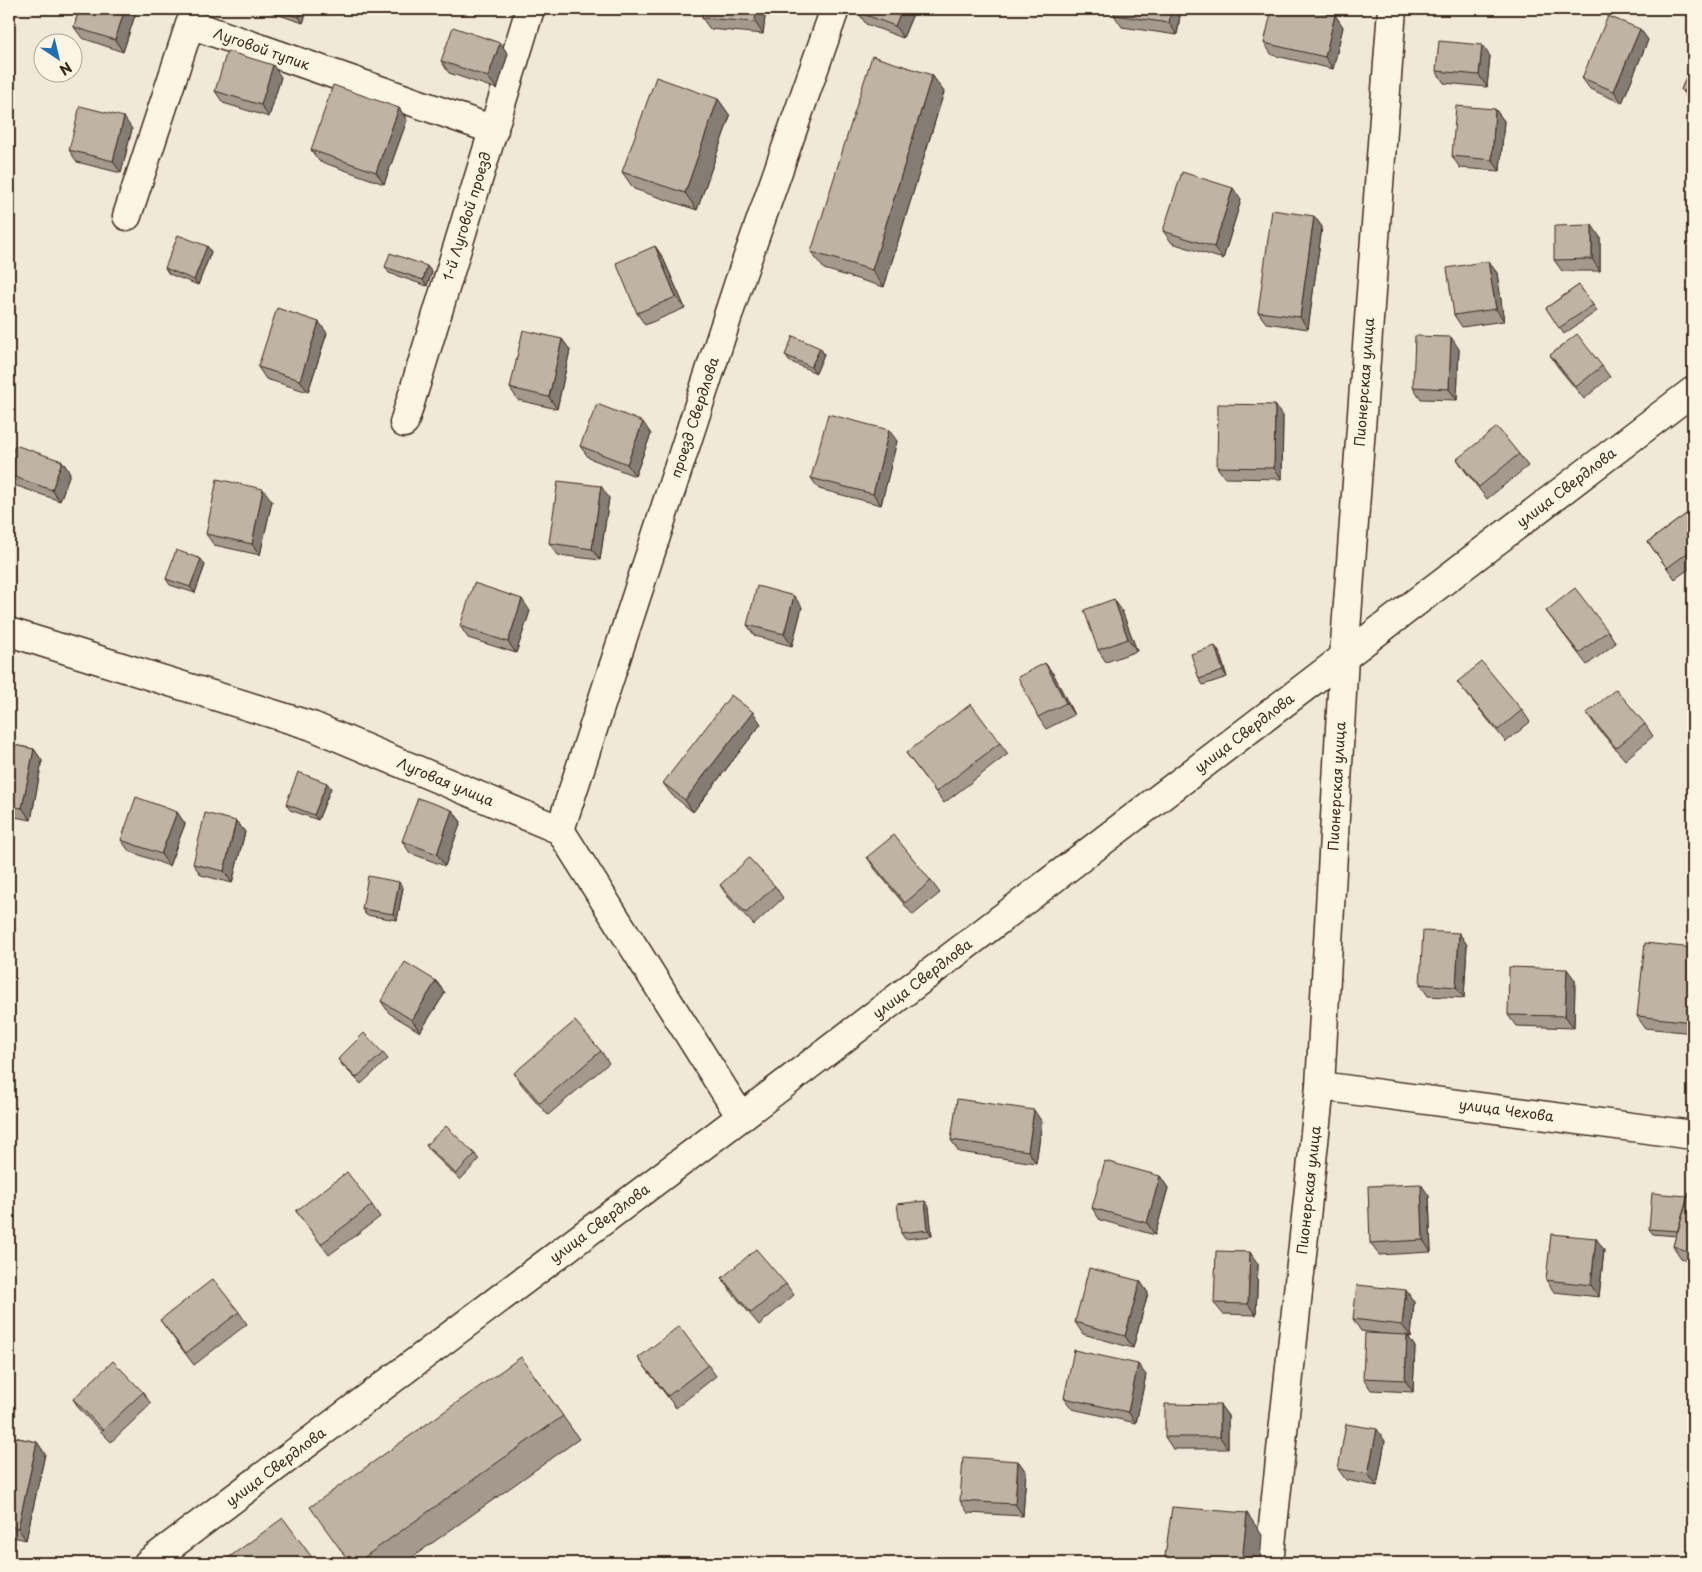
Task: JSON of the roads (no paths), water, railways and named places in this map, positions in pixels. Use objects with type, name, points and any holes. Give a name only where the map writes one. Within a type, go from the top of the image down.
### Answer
[{"type":"street","name":"1-й Луговой проезд","points":[[404,423],[530,9]]},
{"type":"street","name":"проезд Свердлова","points":[[560,830],[738,285],[835,9]]},
{"type":"street","name":"Пионерская улица","points":[[1269,1563],[1320,1086],[1344,657],[1392,9]]},
{"type":"street","name":"Луговой тупик","points":[[127,216],[190,24],[494,130]]},
{"type":"street","name":"улица Свердлова","points":[[148,1563],[741,1117],[1693,391]]},
{"type":"street","name":"Луговая улица","points":[[9,632],[312,726],[560,830]]},
{"type":"street","points":[[560,830],[741,1117]]},
{"type":"street","name":"улица Чехова","points":[[1320,1086],[1693,1135]]}]
